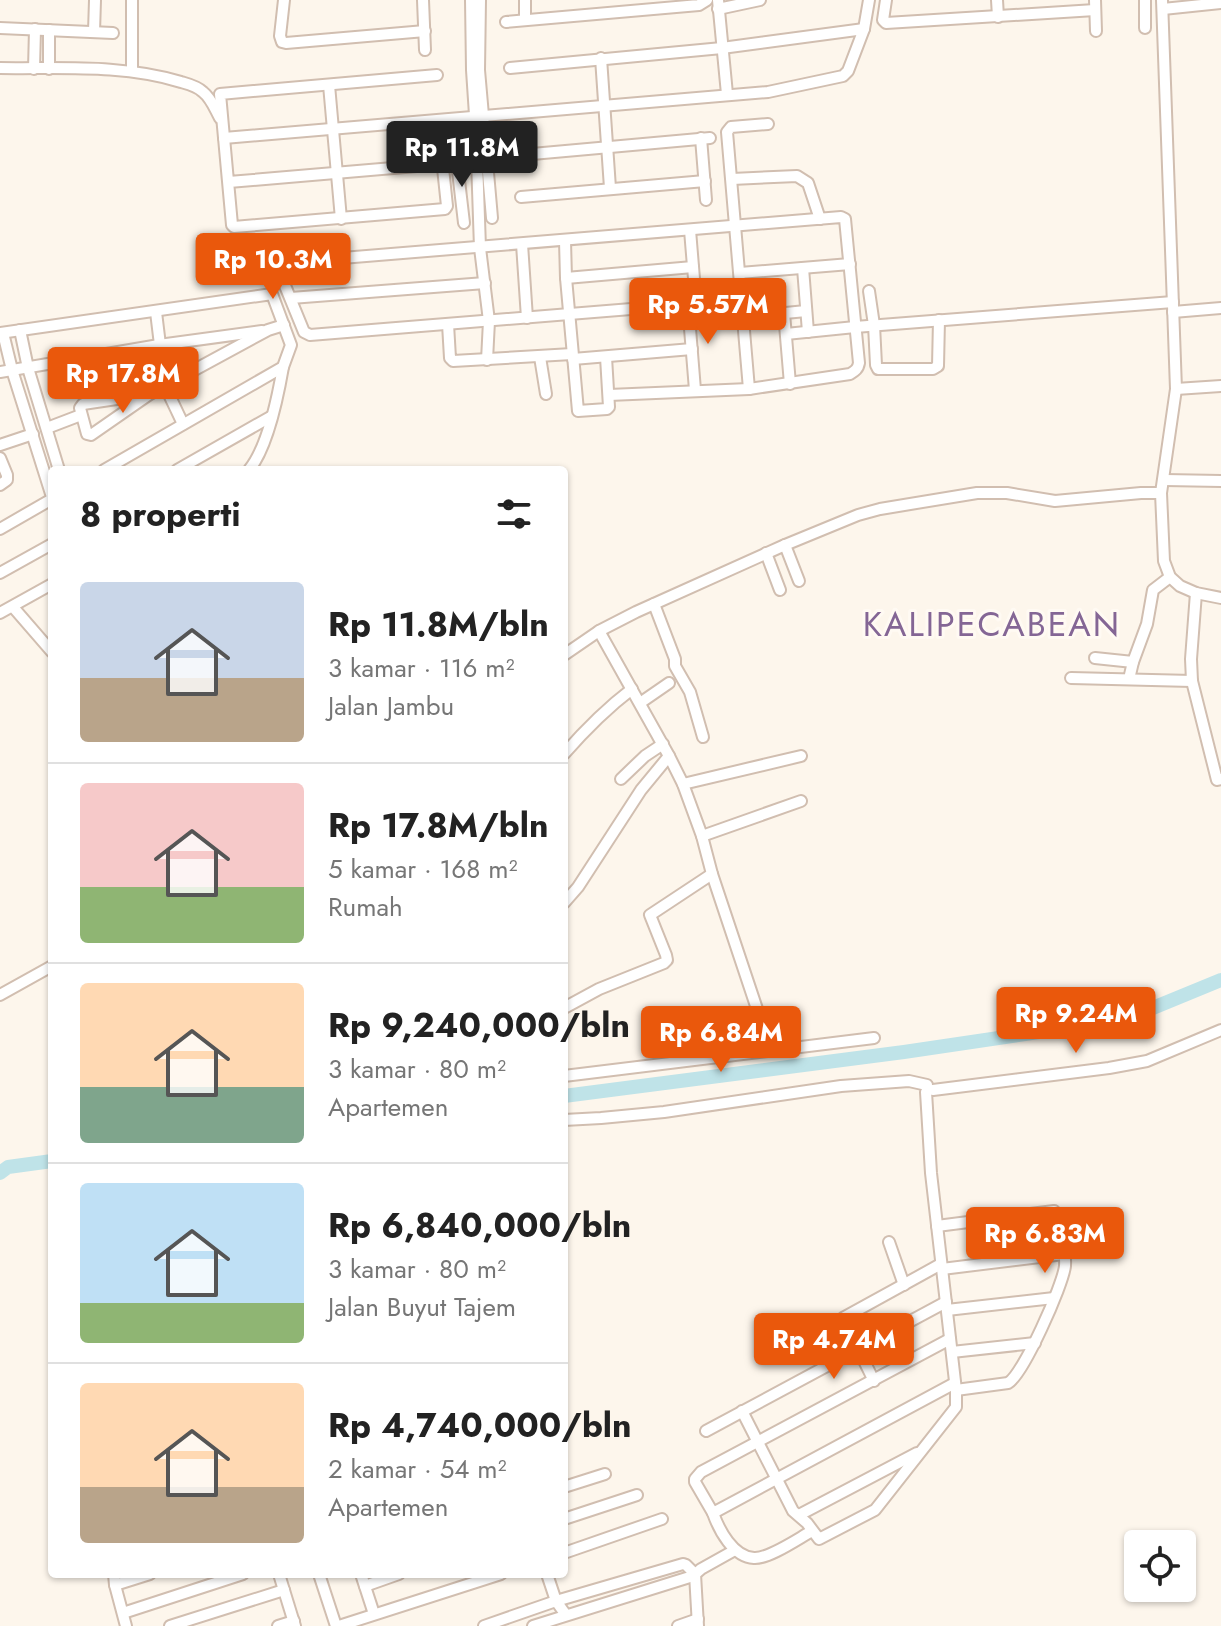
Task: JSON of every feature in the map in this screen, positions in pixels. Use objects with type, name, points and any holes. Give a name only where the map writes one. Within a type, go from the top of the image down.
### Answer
[{"type":"street","points":[[94,32],[95,0]]},
{"type":"street","points":[[132,0],[132,70]]},
{"type":"street","points":[[284,0],[280,36],[286,43],[425,31]]},
{"type":"street","points":[[423,0],[425,50]]},
{"type":"street","points":[[471,0],[472,70],[492,218]]},
{"type":"street","points":[[480,0],[480,248],[489,321],[487,360]]},
{"type":"street","points":[[525,0],[525,20]]},
{"type":"street","points":[[506,22],[662,4],[701,5],[707,0]]},
{"type":"street","points":[[727,94],[718,4],[760,0]]},
{"type":"street","points":[[224,138],[768,92],[843,76],[848,71],[864,29],[869,0]]},
{"type":"street","points":[[886,0],[883,20],[886,23],[998,17],[1095,5],[1096,31]]},
{"type":"street","points":[[997,0],[998,17]]},
{"type":"street","points":[[1145,0],[1145,28]]},
{"type":"street","points":[[1221,3],[1163,5],[1176,389],[1161,493],[1164,561],[1170,577],[1180,586],[1196,593],[1221,598]]},
{"type":"street","points":[[0,28],[113,33]]},
{"type":"street","points":[[34,69],[35,29]]},
{"type":"street","points":[[510,68],[722,48],[864,29]]},
{"type":"street","points":[[49,30],[49,69]]},
{"type":"street","points":[[601,58],[610,188]]},
{"type":"street","points":[[0,68],[132,70],[163,76],[202,91],[222,124]]},
{"type":"street","points":[[229,182],[438,164],[442,166],[445,209],[234,227],[232,225],[220,93],[437,75]]},
{"type":"street","points":[[329,85],[341,219]]},
{"type":"street","points":[[452,120],[464,223]]},
{"type":"street","points":[[749,389],[727,131],[731,127],[768,124]]},
{"type":"street","points":[[521,155],[706,138],[706,200]]},
{"type":"street","points":[[732,179],[797,176],[804,179],[820,219]]},
{"type":"street","points":[[521,197],[705,181]]},
{"type":"street","points":[[251,466],[276,405],[283,367],[291,345],[291,298],[277,268],[281,263],[841,217],[845,219],[850,264],[878,369],[933,369],[938,366],[939,320]]},
{"type":"street","points":[[690,230],[695,390]]},
{"type":"street","points":[[565,241],[578,411],[607,409],[610,405],[606,357]]},
{"type":"street","points":[[522,244],[527,318]]},
{"type":"street","points":[[740,273],[850,264]]},
{"type":"street","points":[[566,278],[693,267]]},
{"type":"street","points":[[803,268],[808,332]]},
{"type":"street","points":[[291,298],[485,283]]},
{"type":"street","points":[[609,395],[749,389],[850,374],[858,368],[869,291]]},
{"type":"street","points":[[48,485],[2,333],[271,294],[289,320],[310,335],[742,300]]},
{"type":"street","points":[[786,334],[939,320],[1173,307],[1221,308]]},
{"type":"street","points":[[743,317],[806,311]]},
{"type":"street","points":[[156,312],[165,386],[183,424]]},
{"type":"street","points":[[784,313],[790,384]]},
{"type":"street","points":[[150,394],[83,404],[80,408],[87,434],[91,435],[150,394],[289,320]]},
{"type":"street","points":[[448,324],[450,358],[453,361],[606,357],[692,349]]},
{"type":"street","points":[[20,330],[28,368],[58,466]]},
{"type":"street","points":[[0,372],[268,330]]},
{"type":"street","points":[[540,357],[546,394]]},
{"type":"street","points":[[111,466],[283,367]]},
{"type":"street","points":[[1176,389],[1221,386]]},
{"type":"street","points":[[47,428],[81,415]]},
{"type":"street","points":[[184,466],[272,416]]},
{"type":"street","points":[[0,445],[33,434]]},
{"type":"street","points":[[0,458],[7,480],[0,485]]},
{"type":"street","points":[[1165,480],[1221,481]]},
{"type":"street","points":[[568,652],[599,631],[654,604],[785,545],[880,509],[977,493],[1007,493],[1055,501],[1161,493]]},
{"type":"street","points":[[0,529],[48,500]]},
{"type":"street","points":[[785,545],[799,581]]},
{"type":"street","points":[[0,573],[48,546]]},
{"type":"street","points":[[766,553],[780,590]]},
{"type":"street","points":[[1129,679],[1147,624],[1153,590],[1170,577]]},
{"type":"street","points":[[0,613],[48,586]]},
{"type":"street","points":[[1196,593],[1192,681],[1217,780],[1221,779]]},
{"type":"street","points":[[654,604],[675,666],[690,692],[703,737]]},
{"type":"street","points":[[13,607],[48,647]]},
{"type":"street","points":[[599,631],[683,784],[771,1051]]},
{"type":"street","points":[[1095,658],[1133,662]]},
{"type":"street","points":[[1071,678],[1192,681]]},
{"type":"street","points":[[640,703],[669,683]]},
{"type":"street","points":[[568,749],[613,703],[632,689]]},
{"type":"street","points":[[621,779],[663,744]]},
{"type":"street","points":[[568,898],[641,790],[669,756]]},
{"type":"street","points":[[683,784],[801,756]]},
{"type":"street","points":[[702,836],[801,801]]},
{"type":"street","points":[[568,1006],[599,989],[664,963],[666,955],[650,915],[712,874]]},
{"type":"street","points":[[0,995],[48,968]]},
{"type":"street","points":[[568,1120],[664,1112],[841,1086],[909,1081],[929,1089],[1094,1070],[1147,1061],[1221,1030]]},
{"type":"street","points":[[568,1076],[874,1038]]},
{"type":"street","points":[[742,1411],[790,1507],[819,1539],[875,1510],[956,1407],[931,1173],[929,1089]]},
{"type":"street","points":[[713,1513],[956,1387],[1011,1382],[1035,1343],[1065,1268],[1054,1211],[937,1226]]},
{"type":"street","points":[[889,1242],[904,1285]]},
{"type":"street","points":[[874,1381],[843,1318],[942,1267],[1064,1254]]},
{"type":"street","points":[[706,1431],[856,1349],[946,1306],[1054,1298]]},
{"type":"street","points":[[812,1531],[767,1555],[755,1558],[735,1550],[718,1526],[695,1482],[697,1475],[950,1339]]},
{"type":"street","points":[[952,1352],[1035,1343]]},
{"type":"street","points":[[799,1515],[923,1450]]},
{"type":"street","points":[[568,1486],[605,1474]]},
{"type":"street","points":[[568,1518],[637,1495]]},
{"type":"street","points":[[568,1552],[662,1519]]},
{"type":"street","points":[[533,1626],[698,1572],[735,1550]]},
{"type":"street","points":[[484,1626],[556,1601],[683,1564],[698,1572]]},
{"type":"street","points":[[678,1626],[698,1622],[698,1572]]},
{"type":"street","points":[[123,1613],[231,1578]]},
{"type":"street","points":[[278,1626],[295,1624],[280,1578]]},
{"type":"street","points":[[320,1578],[338,1626],[488,1578]]},
{"type":"street","points":[[362,1578],[374,1614]]},
{"type":"street","points":[[365,1586],[388,1578]]},
{"type":"street","points":[[548,1578],[556,1601],[566,1615]]},
{"type":"street","points":[[115,1580],[126,1626]]},
{"type":"street","points":[[170,1626],[284,1590]]},
{"type":"waterway","points":[[568,1095],[904,1052],[1126,1019],[1221,980]]},
{"type":"waterway","points":[[0,1173],[8,1167],[48,1162]]},
{"type":"district","name":"KALIPECABEAN","points":[[992,624]]}]
